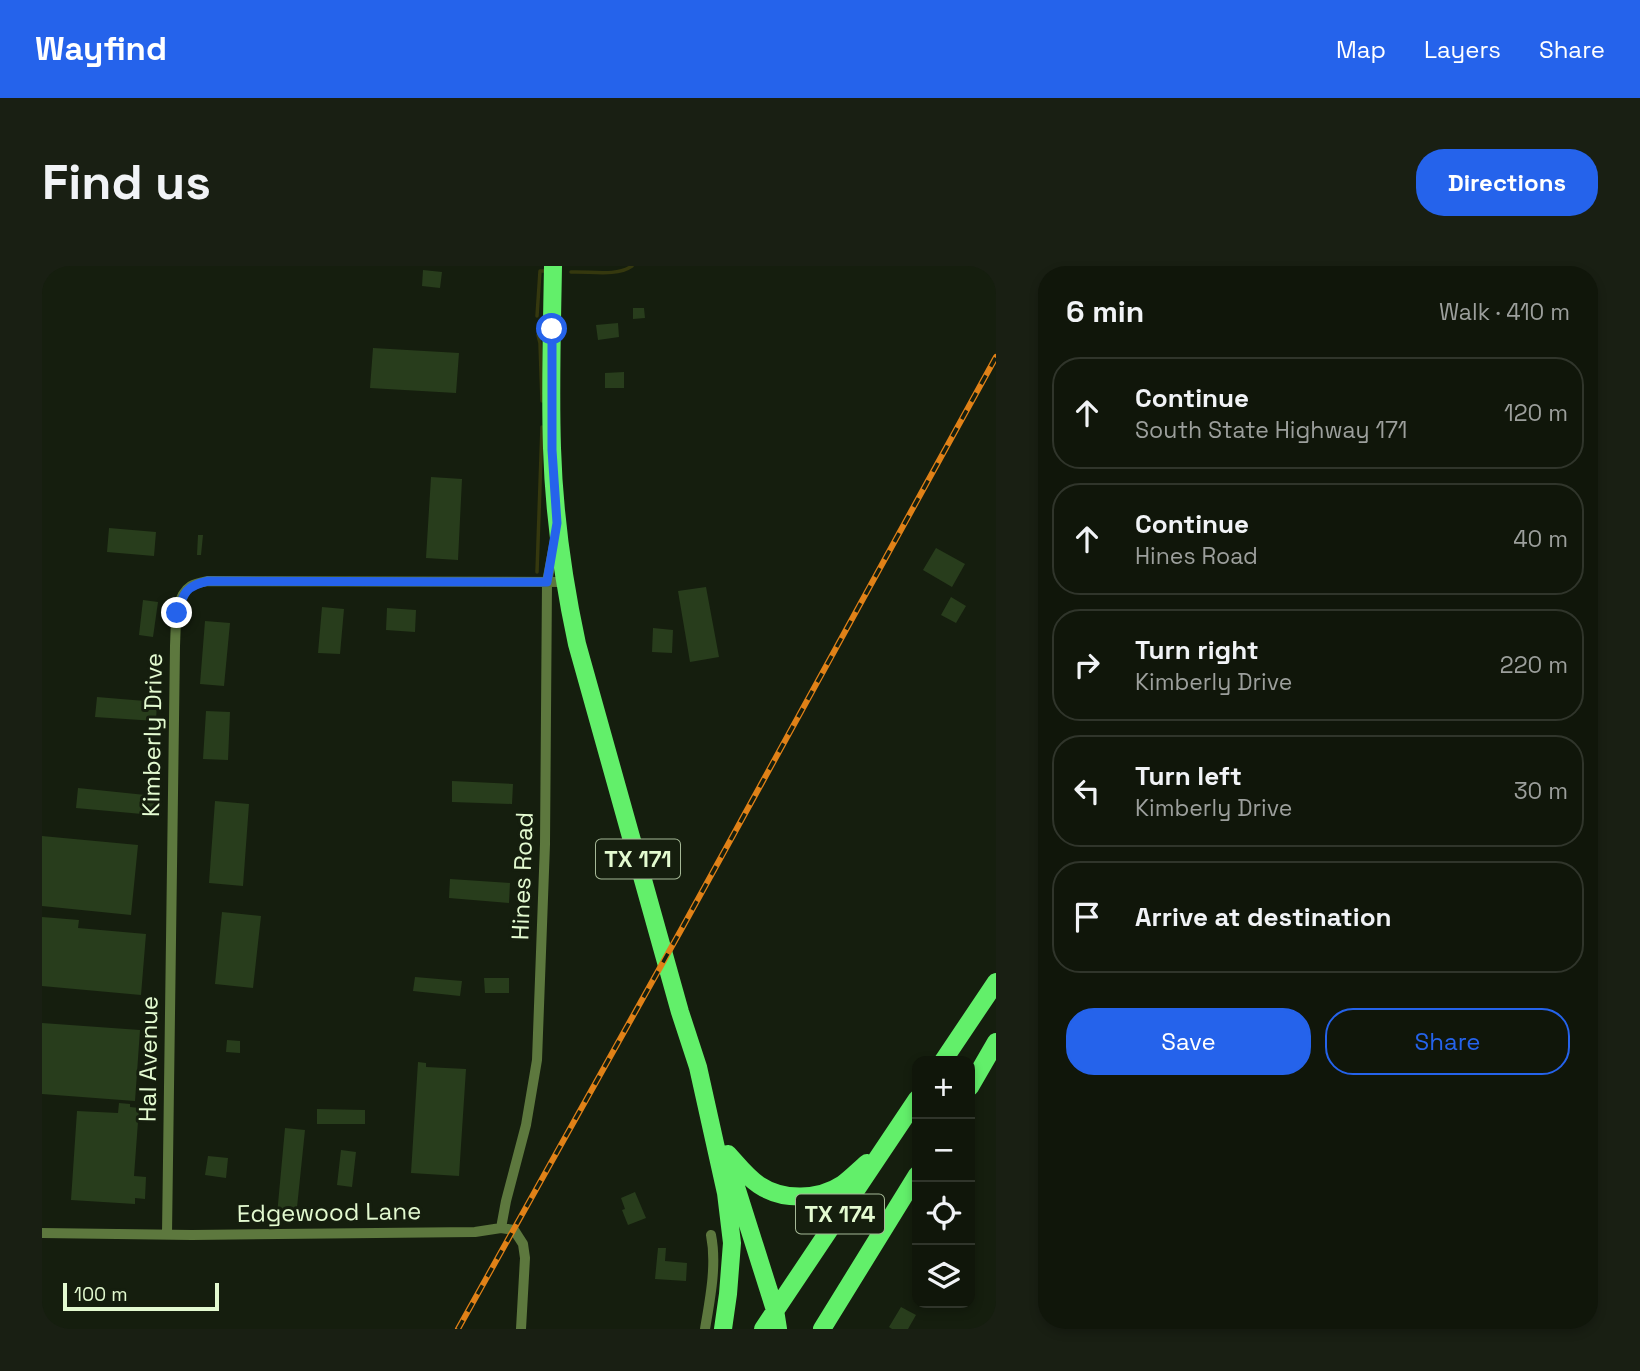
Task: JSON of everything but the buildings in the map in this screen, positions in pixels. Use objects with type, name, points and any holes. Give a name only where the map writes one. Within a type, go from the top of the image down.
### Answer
[{"type":"main road","name":"TX 171","points":[[552,266],[551,424],[558,576],[698,1068],[722,1173],[732,1243],[723,1329]]},
{"type":"main road","points":[[946,1056],[996,982]]},
{"type":"main road","points":[[975,1078],[996,1042]]},
{"type":"main road","name":"TX 171","points":[[698,1068],[775,1310],[778,1329]]},
{"type":"main road","name":"TX 174","points":[[763,1329],[912,1107]]},
{"type":"main road","points":[[725,1151],[759,1185],[771,1192],[800,1196],[826,1193],[844,1184],[886,1146]]},
{"type":"main road","name":"TX 174","points":[[822,1329],[913,1182]]},
{"type":"street","name":"Kimberly Drive","points":[[171,884],[177,613],[183,594],[192,585],[208,581],[558,576]]},
{"type":"street","name":"Hines Road","points":[[501,1228],[526,1125],[537,1060],[558,576]]},
{"type":"street","name":"Hal Avenue","points":[[167,1234],[171,884]]},
{"type":"street","name":"Edgewood Lane","points":[[42,1233],[475,1231],[501,1228]]},
{"type":"street","points":[[501,1228],[514,1230],[523,1244],[525,1258],[521,1329]]},
{"type":"street","points":[[705,1329],[714,1252],[711,1235]]},
{"type":"waterway","points":[[571,272],[611,272],[632,266]]},
{"type":"waterway","points":[[537,316],[540,271],[545,271]]},
{"type":"waterway","points":[[538,335],[542,401]]},
{"type":"waterway","points":[[537,572],[542,427]]},
{"type":"railway","points":[[458,1329],[996,357]]},
{"type":"route","points":[[177,613],[183,594],[192,585],[208,581],[547,582],[557,523],[552,450],[552,329]]}]
